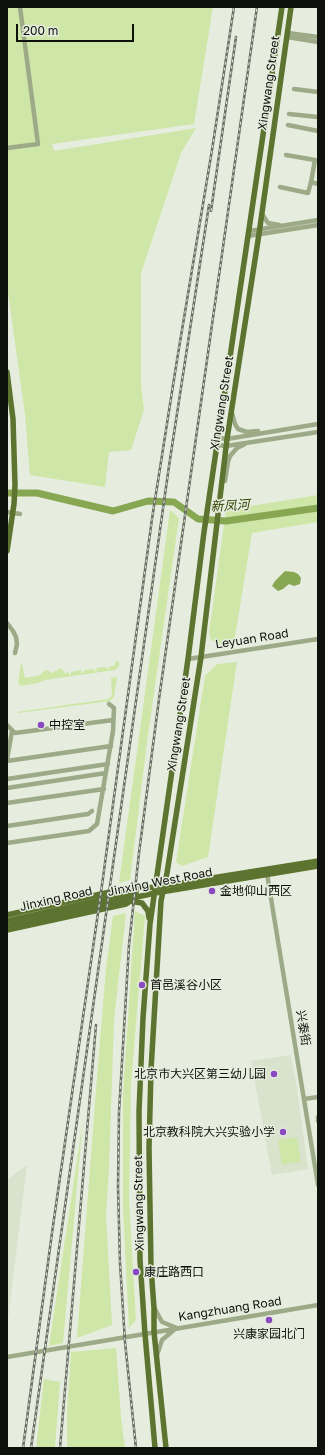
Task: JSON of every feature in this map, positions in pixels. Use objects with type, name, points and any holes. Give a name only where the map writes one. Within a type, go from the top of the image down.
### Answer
[{"type":"main road","name":"Xingwang Street","points":[[155,1448],[140,1260],[139,1110],[142,1018],[150,924],[188,658],[204,532],[282,7]]},
{"type":"main road","name":"Xingwang Street","points":[[166,1448],[154,1332],[151,1266],[149,1148],[151,1070],[163,888],[201,657],[224,459],[262,214],[291,7]]},
{"type":"main road","points":[[7,372],[13,419],[15,485],[14,504],[10,513],[7,550]]},
{"type":"main road","points":[[221,416],[225,419],[231,413]]},
{"type":"main road","points":[[7,425],[11,425],[13,419]]},
{"type":"main road","points":[[7,443],[12,444],[14,450]]},
{"type":"main road","points":[[215,458],[221,455],[224,459]]},
{"type":"main road","name":"Jinxing West Road","points":[[7,927],[139,896],[163,888],[318,861]]},
{"type":"main road","name":"Jinxing West Road","points":[[163,888],[318,866]]},
{"type":"main road","points":[[7,915],[120,890],[156,890]]},
{"type":"main road","name":"Jinxing Road","points":[[7,921],[156,890]]},
{"type":"main road","points":[[7,930],[126,904],[139,896]]},
{"type":"main road","points":[[114,901],[142,903],[148,911],[150,924]]},
{"type":"street","points":[[7,148],[38,144],[20,7]]},
{"type":"street","points":[[287,35],[318,37]]},
{"type":"street","points":[[287,35],[318,42]]},
{"type":"street","points":[[294,89],[318,92]]},
{"type":"street","points":[[289,114],[318,117]]},
{"type":"street","points":[[288,125],[318,131]]},
{"type":"street","points":[[280,187],[308,193],[311,182],[315,160],[286,155]]},
{"type":"street","points":[[311,182],[318,184]]},
{"type":"street","points":[[262,214],[268,223],[281,225]]},
{"type":"street","points":[[259,232],[281,225],[318,220]]},
{"type":"street","points":[[248,233],[318,224]]},
{"type":"street","points":[[231,413],[238,429],[242,431],[276,431]]},
{"type":"street","points":[[218,438],[227,439],[318,424]]},
{"type":"street","points":[[217,445],[226,446],[318,432]]},
{"type":"street","points":[[220,496],[230,456],[237,448],[248,443]]},
{"type":"street","points":[[10,513],[20,514]]},
{"type":"street","points":[[7,623],[16,637],[16,653]]},
{"type":"street","name":"Leyuan Road","points":[[188,658],[318,639]]},
{"type":"street","points":[[7,843],[92,830],[98,824],[114,720],[114,708],[109,704]]},
{"type":"street","points":[[7,725],[15,733],[114,720]]},
{"type":"street","points":[[12,731],[7,760],[111,746]]},
{"type":"street","points":[[7,778],[108,764]]},
{"type":"street","points":[[7,788],[106,773]]},
{"type":"street","points":[[7,803],[104,789]]},
{"type":"street","points":[[7,826],[88,814],[92,811]]},
{"type":"street","name":"兴泰街","points":[[267,874],[318,1185]]},
{"type":"street","points":[[304,1099],[318,1098]]},
{"type":"street","name":"Kangzhuang Road","points":[[7,1357],[318,1305]]},
{"type":"street","points":[[154,1308],[162,1322],[177,1328]]},
{"type":"street","points":[[156,1359],[162,1340],[177,1328]]},
{"type":"shaded area","points":[[7,7],[213,7],[194,124],[52,144],[54,151],[196,128],[181,153],[141,273],[141,384],[144,410],[131,450],[109,452],[105,487],[30,475],[25,415],[7,285]]},
{"type":"shaded area","points":[[318,495],[318,522],[252,533],[234,643],[218,644],[211,640],[209,633],[226,510]]},
{"type":"shaded area","points":[[170,510],[179,518],[148,735],[130,880],[119,883]]},
{"type":"shaded area","points":[[285,571],[298,574],[301,578],[300,584],[294,586],[289,584],[278,591],[272,586]]},
{"type":"shaded area","points":[[116,661],[119,661],[119,667],[115,670],[45,680],[22,686],[18,683],[21,663],[25,678],[40,675],[45,670],[52,673],[61,668],[65,673],[69,672],[69,675],[71,672],[81,670],[82,673],[84,670],[94,669],[97,671],[96,668],[106,667],[109,669],[109,666],[114,666]]},
{"type":"shaded area","points":[[237,662],[208,857],[182,866],[176,862],[205,676],[217,664]]},
{"type":"shaded area","points":[[117,677],[114,697],[110,701],[19,713],[17,712],[108,699],[112,696],[111,678]]},
{"type":"shaded area","points":[[135,911],[145,916],[131,1084],[129,1199],[136,1320],[129,1328],[123,1208],[123,1094]]},
{"type":"shaded area","points":[[126,913],[114,1020],[106,1214],[112,1325],[77,1338],[106,968],[113,916]]},
{"type":"shaded area","name":"北京教科院大兴实验小学","points":[[291,1055],[308,1169],[272,1175],[251,1061]]},
{"type":"shaded area","points":[[83,1120],[63,1343],[49,1346]]},
{"type":"shaded area","points":[[297,1137],[301,1162],[282,1165],[278,1140]]},
{"type":"shaded area","points":[[27,1165],[7,1327],[7,1180]]},
{"type":"shaded area","points":[[116,1348],[121,1417],[125,1448],[67,1448],[67,1411],[71,1352]]},
{"type":"shaded area","points":[[44,1379],[60,1382],[55,1448],[36,1448]]},
{"type":"waterway","name":"新凤河","points":[[7,493],[37,493],[113,511],[148,501],[174,502],[198,519],[226,521],[318,508]]},
{"type":"railway","points":[[23,1448],[152,519],[234,7]]},
{"type":"railway","points":[[136,1448],[125,1342],[120,1263],[118,1187],[119,1112],[129,945],[139,853],[159,699],[257,7]]},
{"type":"railway","points":[[211,211],[236,37]]},
{"type":"railway","points":[[31,1448],[169,466],[209,205]]},
{"type":"railway","points":[[60,1448],[96,1025]]},
{"type":"place","name":"中控室","points":[[41,725]]},
{"type":"place","name":"金地仰山西区","points":[[212,891]]},
{"type":"place","name":"首邑溪谷小区","points":[[142,985]]},
{"type":"place","name":"北京市大兴区第三幼儿园","points":[[274,1074]]},
{"type":"place","name":"北京教科院大兴实验小学","points":[[283,1132]]},
{"type":"place","name":"康庄路西口","points":[[136,1272]]},
{"type":"place","name":"兴康家园北门","points":[[269,1320]]}]
